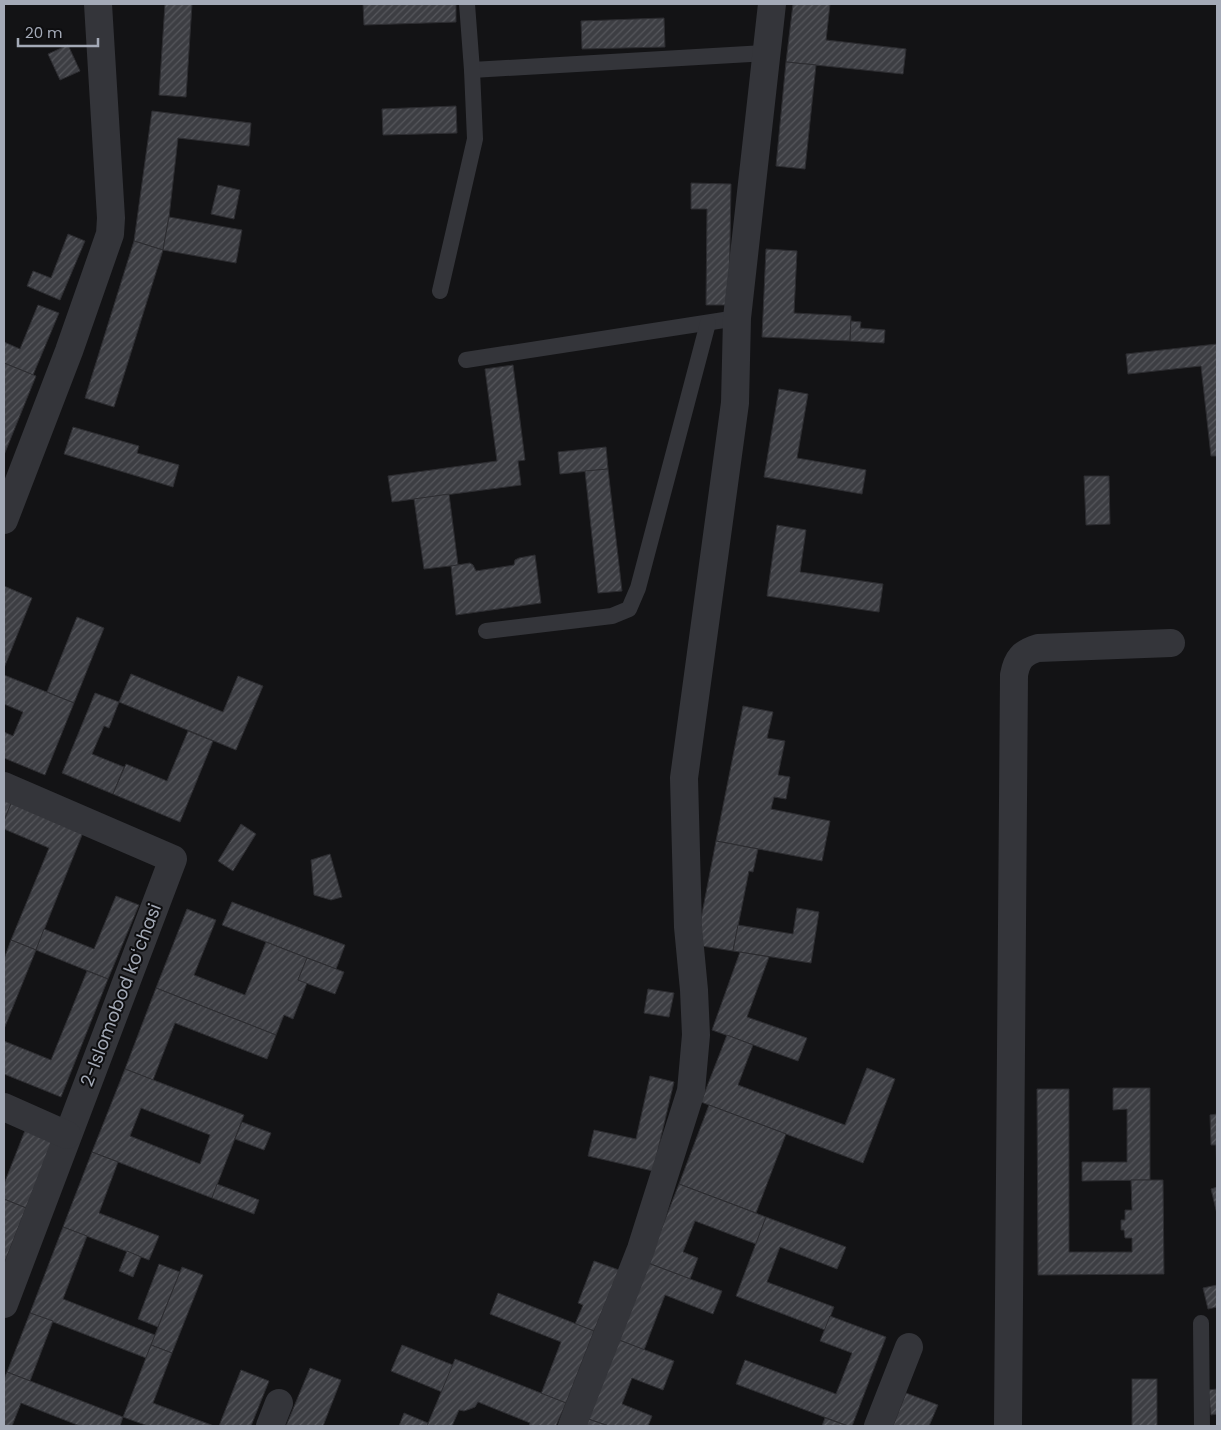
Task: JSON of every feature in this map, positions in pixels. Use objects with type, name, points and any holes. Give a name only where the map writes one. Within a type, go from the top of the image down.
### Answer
[{"type":"street","points":[[4,520],[69,352],[110,234],[111,218],[98,4]]},
{"type":"street","points":[[572,1426],[641,1249],[691,1090],[696,1035],[688,927],[684,778],[735,403],[737,318],[772,4]]},
{"type":"street","points":[[1008,1426],[1014,675],[1016,665],[1021,656],[1030,650],[1038,648],[1170,643]]},
{"type":"street","name":"2-Islomobod koʻchasi","points":[[4,786],[173,858],[4,1304]]},
{"type":"street","points":[[4,1107],[68,1135]]},
{"type":"street","points":[[878,1426],[910,1347]]},
{"type":"lane","points":[[440,291],[475,139],[467,4]]},
{"type":"lane","points":[[472,70],[766,53]]},
{"type":"lane","points":[[466,360],[737,318]]},
{"type":"lane","points":[[486,631],[612,616],[628,609],[638,588],[708,323]]},
{"type":"lane","points":[[1201,1323],[1202,1426]]},
{"type":"building","points":[[165,4],[192,4],[186,97],[159,95]]},
{"type":"building","points":[[363,4],[456,4],[456,22],[364,25]]},
{"type":"building","points":[[793,4],[830,4],[826,40],[906,49],[903,74],[786,62]]},
{"type":"building","points":[[664,18],[665,47],[582,49],[581,21]]},
{"type":"building","points":[[68,45],[80,71],[60,80],[48,54]]},
{"type":"building","points":[[786,62],[816,65],[805,169],[776,166]]},
{"type":"building","points":[[456,106],[457,133],[383,135],[382,109]]},
{"type":"building","points":[[152,111],[251,123],[249,146],[178,138],[169,217],[163,250],[134,241]]},
{"type":"building","points":[[691,183],[731,184],[729,305],[706,305],[707,209],[691,209]]},
{"type":"building","points":[[218,185],[240,190],[234,219],[211,214]]},
{"type":"building","points":[[169,217],[242,230],[236,263],[163,250]]},
{"type":"building","points":[[68,234],[85,241],[60,300],[27,286],[33,271],[51,278]]},
{"type":"building","points":[[134,241],[163,250],[114,407],[85,398]]},
{"type":"building","points":[[766,249],[797,251],[794,313],[851,316],[850,341],[762,337]]},
{"type":"building","points":[[38,305],[59,313],[33,375],[4,363],[4,342],[20,349]]},
{"type":"building","points":[[851,321],[861,322],[860,328],[885,330],[884,343],[850,341]]},
{"type":"building","points":[[1217,344],[1217,456],[1211,456],[1201,366],[1128,374],[1126,354]]},
{"type":"building","points":[[4,363],[36,376],[4,455]]},
{"type":"building","points":[[513,365],[525,460],[518,461],[521,485],[392,502],[388,476],[497,461],[485,369]]},
{"type":"building","points":[[779,389],[808,394],[797,458],[866,470],[862,494],[764,477]]},
{"type":"building","points":[[73,427],[139,446],[137,453],[179,465],[173,487],[64,454]]},
{"type":"building","points":[[606,447],[608,469],[560,474],[558,452]]},
{"type":"building","points":[[608,469],[622,591],[598,593],[585,471]]},
{"type":"building","points":[[1084,476],[1109,476],[1110,524],[1086,525]]},
{"type":"building","points":[[449,494],[458,565],[424,569],[414,499]]},
{"type":"building","points":[[777,525],[806,530],[800,572],[883,584],[879,612],[767,596]]},
{"type":"building","points":[[535,555],[541,603],[456,615],[451,566],[470,563],[476,571],[514,565],[515,560],[519,558]]},
{"type":"building","points":[[4,586],[32,598],[4,668]]},
{"type":"building","points":[[77,617],[104,628],[74,703],[47,692]]},
{"type":"building","points":[[131,674],[223,712],[238,676],[263,686],[236,750],[119,702]]},
{"type":"building","points":[[4,675],[74,703],[45,775],[4,758],[4,732],[13,736],[23,712],[4,704]]},
{"type":"building","points":[[95,693],[119,702],[109,728],[104,726],[92,754],[124,767],[113,794],[62,773]]},
{"type":"building","points":[[743,706],[773,712],[767,738],[785,741],[778,775],[790,777],[786,799],[774,797],[771,809],[830,821],[822,861],[716,841]]},
{"type":"building","points":[[188,731],[213,741],[180,822],[113,794],[126,764],[167,781]]},
{"type":"building","points":[[4,797],[12,801],[4,821]]},
{"type":"building","points":[[12,801],[84,830],[36,950],[11,940],[49,848],[4,829],[4,821]]},
{"type":"building","points":[[241,824],[256,834],[233,871],[218,861]]},
{"type":"building","points":[[716,841],[758,849],[753,872],[749,871],[733,951],[696,945]]},
{"type":"building","points":[[330,854],[342,897],[331,900],[314,895],[311,860]]},
{"type":"building","points":[[116,896],[139,905],[108,979],[36,950],[44,929],[94,949]]},
{"type":"building","points":[[232,902],[345,945],[336,969],[222,925]]},
{"type":"building","points":[[797,908],[819,912],[811,963],[733,951],[738,925],[793,934]]},
{"type":"building","points":[[187,909],[216,920],[194,975],[245,995],[266,942],[307,958],[298,980],[307,983],[293,1019],[284,1015],[276,1035],[156,988]]},
{"type":"building","points":[[11,940],[36,950],[4,1029],[4,959]]},
{"type":"building","points":[[740,952],[769,957],[747,1017],[807,1038],[798,1061],[712,1030]]},
{"type":"building","points":[[307,958],[344,972],[335,994],[298,980]]},
{"type":"building","points":[[87,971],[108,979],[61,1097],[4,1074],[4,1041],[51,1060]]},
{"type":"building","points":[[156,988],[276,1035],[267,1059],[175,1023],[153,1080],[125,1069]]},
{"type":"building","points":[[648,989],[674,993],[669,1017],[644,1013]]},
{"type":"building","points":[[727,1035],[753,1045],[738,1085],[845,1125],[867,1068],[895,1079],[863,1163],[701,1102]]},
{"type":"building","points":[[125,1069],[244,1115],[212,1198],[92,1152]],"holes":[[[141,1108],[210,1135],[200,1164],[130,1136]]]},
{"type":"building","points":[[650,1076],[674,1082],[653,1171],[588,1156],[594,1130],[636,1139]]},
{"type":"building","points":[[1113,1088],[1150,1088],[1150,1180],[1082,1181],[1082,1162],[1127,1162],[1127,1109],[1113,1110]]},
{"type":"building","points":[[1037,1089],[1069,1089],[1069,1252],[1132,1252],[1132,1238],[1125,1238],[1124,1230],[1121,1230],[1121,1220],[1125,1220],[1125,1210],[1132,1210],[1131,1180],[1163,1180],[1164,1274],[1038,1275]]},
{"type":"building","points":[[709,1105],[786,1134],[756,1213],[679,1184]]},
{"type":"building","points":[[1217,1114],[1217,1173],[1216,1145],[1211,1145],[1210,1115]]},
{"type":"building","points":[[242,1122],[271,1133],[264,1150],[235,1139]]},
{"type":"building","points":[[26,1128],[54,1139],[26,1208],[4,1199],[4,1184]]},
{"type":"building","points":[[92,1152],[118,1162],[99,1213],[159,1236],[149,1260],[63,1227]]},
{"type":"building","points":[[217,1184],[259,1200],[254,1214],[212,1198]]},
{"type":"building","points":[[679,1184],[766,1217],[756,1244],[695,1221],[683,1252],[698,1258],[690,1279],[648,1263]]},
{"type":"building","points":[[1217,1187],[1217,1214],[1211,1189]]},
{"type":"building","points":[[4,1199],[26,1208],[4,1264]]},
{"type":"building","points":[[766,1217],[846,1247],[837,1269],[780,1247],[767,1282],[834,1307],[825,1330],[736,1296]]},
{"type":"building","points":[[63,1227],[87,1236],[63,1299],[155,1335],[146,1358],[30,1313]]},
{"type":"building","points":[[127,1251],[141,1257],[133,1277],[119,1271]]},
{"type":"building","points":[[594,1261],[619,1270],[594,1331],[575,1324],[583,1305],[578,1303]]},
{"type":"building","points":[[648,1263],[722,1291],[713,1314],[665,1295],[644,1350],[619,1340]]},
{"type":"building","points":[[159,1264],[180,1272],[158,1327],[138,1319]]},
{"type":"building","points":[[182,1267],[203,1275],[172,1353],[151,1345]]},
{"type":"building","points":[[1217,1285],[1217,1307],[1208,1309],[1203,1288]]},
{"type":"building","points":[[498,1293],[594,1331],[566,1403],[541,1394],[561,1342],[490,1314]]},
{"type":"building","points":[[30,1313],[53,1321],[30,1381],[7,1372]]},
{"type":"building","points":[[830,1316],[886,1337],[852,1426],[736,1384],[745,1360],[836,1394],[852,1353],[820,1341]]},
{"type":"building","points":[[619,1340],[674,1361],[663,1390],[632,1378],[622,1404],[652,1416],[648,1426],[609,1426],[588,1419]]},
{"type":"building","points":[[151,1345],[172,1353],[153,1403],[214,1426],[148,1426],[123,1417]]},
{"type":"building","points":[[402,1345],[453,1365],[442,1392],[391,1371]]},
{"type":"building","points":[[455,1359],[566,1403],[556,1426],[529,1426],[530,1423],[478,1402],[475,1407],[464,1411],[459,1410],[452,1426],[427,1426]]},
{"type":"building","points":[[310,1368],[341,1380],[323,1426],[286,1426]]},
{"type":"building","points":[[241,1370],[269,1381],[251,1426],[219,1426]]},
{"type":"building","points":[[7,1372],[123,1417],[120,1426],[80,1426],[21,1403],[12,1426],[4,1426],[4,1379]]},
{"type":"building","points":[[1132,1379],[1157,1379],[1157,1426],[1132,1426]]},
{"type":"building","points":[[1217,1389],[1217,1414],[1211,1415],[1208,1390]]},
{"type":"building","points":[[906,1393],[938,1405],[929,1426],[893,1426]]},
{"type":"building","points":[[404,1413],[428,1423],[427,1426],[399,1426]]},
{"type":"building","points":[[825,1418],[848,1426],[822,1426]]},
{"type":"building","points":[[588,1419],[609,1426],[586,1426]]}]
